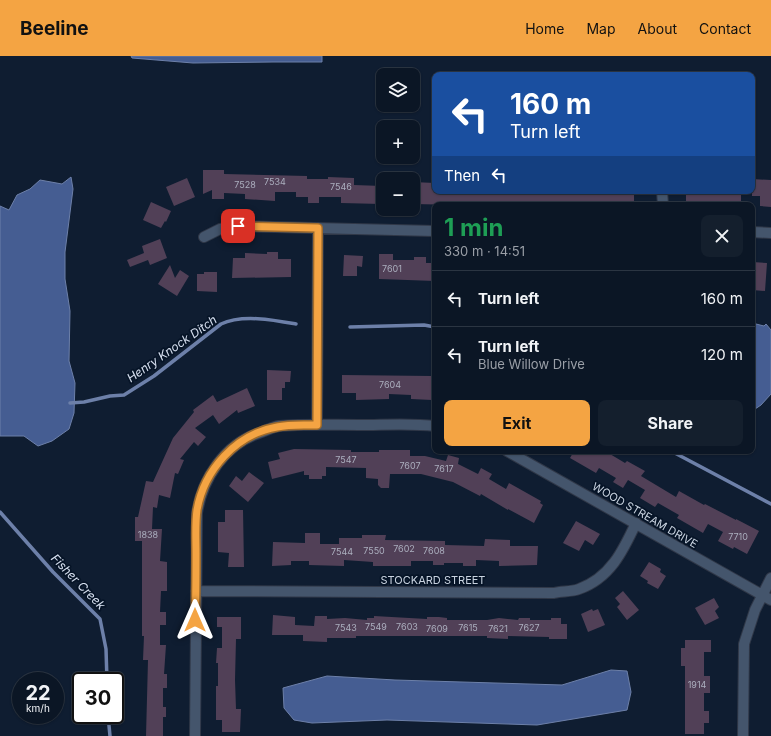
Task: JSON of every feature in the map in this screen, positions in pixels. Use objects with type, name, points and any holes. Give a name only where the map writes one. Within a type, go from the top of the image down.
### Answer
[{"type":"street","points":[[204,237],[220,229],[238,226],[432,232]]},
{"type":"street","points":[[317,425],[318,228]]},
{"type":"street","points":[[755,232],[771,233]]},
{"type":"street","points":[[195,736],[197,510],[204,487],[218,463],[235,446],[256,433],[279,426],[432,426]]},
{"type":"street","name":"WOOD STREAM DRIVE","points":[[512,454],[636,523],[699,561],[767,598]]},
{"type":"street","name":"STOCKARD STREET","points":[[196,591],[569,592],[591,584],[606,574],[620,556],[636,523]]},
{"type":"street","points":[[743,736],[744,644],[752,618],[767,598],[771,578]]},
{"type":"water","points":[[131,56],[322,56],[322,62],[193,63],[132,58]]},
{"type":"water","points":[[71,177],[73,189],[65,252],[65,279],[70,311],[69,361],[75,383],[74,413],[69,429],[52,441],[38,446],[24,436],[0,436],[0,206],[9,210],[17,195],[30,189],[40,180],[62,184]]},
{"type":"water","points":[[755,324],[764,326],[766,324],[771,330],[771,394],[755,409]]},
{"type":"water","points":[[611,670],[627,671],[631,692],[627,710],[537,725],[387,720],[312,723],[294,720],[284,708],[283,688],[327,676],[395,680],[562,685]]},
{"type":"building","points":[[203,170],[224,170],[224,174],[307,176],[307,179],[328,179],[328,177],[354,178],[354,185],[376,186],[376,204],[341,203],[341,197],[319,197],[319,203],[308,203],[308,197],[296,197],[296,192],[275,192],[275,201],[245,199],[245,194],[224,193],[224,199],[212,199],[212,190],[203,194]]},
{"type":"building","points":[[187,178],[195,197],[174,206],[166,187]]},
{"type":"building","points":[[755,179],[771,180],[771,207],[760,206],[760,196],[752,196],[752,194],[755,194]]},
{"type":"building","points":[[420,182],[432,183],[432,194],[634,194],[634,202],[462,201],[432,202],[432,204],[420,204]]},
{"type":"building","points":[[686,194],[741,194],[741,202],[686,202]]},
{"type":"building","points":[[151,202],[171,211],[166,222],[165,221],[161,228],[143,220]]},
{"type":"building","points":[[160,239],[167,258],[150,265],[148,260],[130,267],[127,260],[144,253],[142,246]]},
{"type":"building","points":[[267,252],[278,252],[278,259],[291,259],[291,277],[232,278],[233,258],[245,258],[245,253],[267,254]]},
{"type":"building","points":[[379,254],[393,254],[393,260],[414,260],[414,257],[426,257],[426,263],[432,263],[432,281],[379,279]]},
{"type":"building","points":[[344,255],[363,256],[362,267],[357,266],[357,276],[343,276]]},
{"type":"building","points":[[755,262],[767,263],[765,291],[755,290]]},
{"type":"building","points":[[170,265],[175,278],[180,270],[189,276],[177,296],[158,284]]},
{"type":"building","points":[[204,272],[217,272],[217,292],[197,291],[197,274],[204,274]]},
{"type":"building","points":[[267,370],[291,371],[290,382],[285,382],[285,388],[282,388],[282,400],[267,400]]},
{"type":"building","points":[[342,375],[432,376],[432,400],[411,399],[411,395],[389,394],[389,399],[356,400],[356,393],[342,393]]},
{"type":"building","points":[[247,388],[255,406],[238,413],[237,410],[219,424],[213,415],[195,428],[206,437],[198,446],[194,442],[180,459],[184,460],[178,474],[175,473],[170,498],[159,495],[157,508],[153,507],[152,529],[162,529],[160,561],[167,562],[167,591],[161,591],[160,612],[166,612],[166,625],[160,625],[160,645],[166,645],[164,674],[167,674],[167,688],[163,688],[163,707],[166,707],[166,717],[163,717],[163,736],[146,736],[148,660],[143,660],[144,636],[142,636],[142,541],[135,541],[135,517],[138,517],[146,481],[153,482],[173,438],[194,412],[193,410],[213,395],[217,402]]},
{"type":"building","points":[[294,449],[351,450],[351,452],[410,450],[410,456],[425,456],[446,461],[448,455],[459,458],[458,464],[478,474],[481,468],[492,474],[489,479],[506,489],[509,483],[541,501],[540,503],[543,505],[534,523],[481,494],[480,496],[453,482],[421,474],[390,474],[389,488],[381,488],[378,485],[378,479],[366,478],[366,468],[326,467],[326,476],[322,476],[322,479],[309,479],[309,475],[304,475],[304,471],[272,479],[268,462],[280,459],[278,453]]},
{"type":"building","points":[[572,454],[610,454],[625,463],[627,461],[645,471],[641,476],[676,497],[679,491],[704,505],[705,504],[759,531],[747,554],[734,547],[733,549],[718,541],[723,532],[708,524],[703,533],[677,518],[679,515],[658,503],[655,507],[640,498],[645,490],[628,480],[623,488],[613,482],[616,478],[599,468],[596,473],[570,458]]},
{"type":"building","points":[[249,472],[264,483],[248,502],[229,486],[236,476],[242,481]]},
{"type":"building","points":[[225,510],[243,510],[244,567],[228,567],[229,553],[218,552],[218,522],[225,522]]},
{"type":"building","points":[[576,521],[600,534],[593,545],[585,540],[579,551],[563,543]]},
{"type":"building","points":[[305,533],[320,533],[320,544],[339,544],[339,538],[362,538],[362,535],[386,535],[385,540],[445,541],[445,545],[484,546],[485,539],[510,540],[510,546],[538,546],[537,565],[499,566],[499,561],[476,560],[476,566],[463,566],[463,563],[444,563],[444,565],[433,565],[433,561],[411,561],[411,566],[373,566],[373,562],[344,560],[344,566],[309,565],[309,561],[291,561],[291,565],[272,566],[273,542],[305,543]]},
{"type":"building","points":[[649,562],[661,569],[660,572],[666,576],[658,589],[647,583],[648,581],[640,576]]},
{"type":"building","points":[[623,591],[639,610],[627,620],[617,607],[620,604],[615,598]]},
{"type":"building","points":[[714,598],[719,607],[715,611],[719,618],[705,625],[695,608]]},
{"type":"building","points":[[592,609],[593,611],[598,609],[605,625],[588,632],[581,614]]},
{"type":"building","points":[[273,615],[295,617],[295,625],[314,626],[315,616],[327,616],[327,619],[345,618],[367,620],[367,618],[374,618],[374,616],[427,619],[427,617],[439,617],[447,618],[447,620],[487,620],[499,618],[518,620],[519,618],[530,618],[530,620],[551,620],[551,618],[561,618],[561,624],[567,624],[567,639],[508,636],[508,639],[487,638],[487,636],[356,636],[356,638],[327,638],[327,642],[303,641],[303,635],[272,635]]},
{"type":"building","points":[[217,617],[241,617],[241,639],[236,639],[235,680],[236,709],[241,709],[240,732],[222,732],[222,720],[216,720],[216,686],[218,686],[218,663],[216,663],[217,648],[222,648],[222,627],[217,627]]},
{"type":"building","points":[[685,640],[711,640],[711,652],[704,652],[704,676],[710,676],[710,693],[704,693],[704,711],[709,711],[709,723],[704,723],[704,734],[685,734],[685,666],[681,666],[681,648],[685,648]]},
{"type":"waterway","name":"Henry Knock Ditch","points":[[70,403],[124,395],[154,376],[221,324],[229,321],[238,319],[258,319],[296,324]]},
{"type":"waterway","name":"Henry Knock Ditch","points":[[350,327],[424,325],[432,326]]},
{"type":"waterway","name":"Henry Knock Ditch","points":[[677,454],[771,504]]},
{"type":"waterway","name":"Fisher Creek","points":[[0,512],[53,572],[100,619],[106,649],[107,672]]},
{"type":"waterway","name":"Fisher Creek","points":[[109,724],[110,736]]},
{"type":"route","points":[[195,620],[197,513],[198,504],[209,476],[232,448],[256,433],[279,426],[317,425],[318,228],[238,226]]}]
